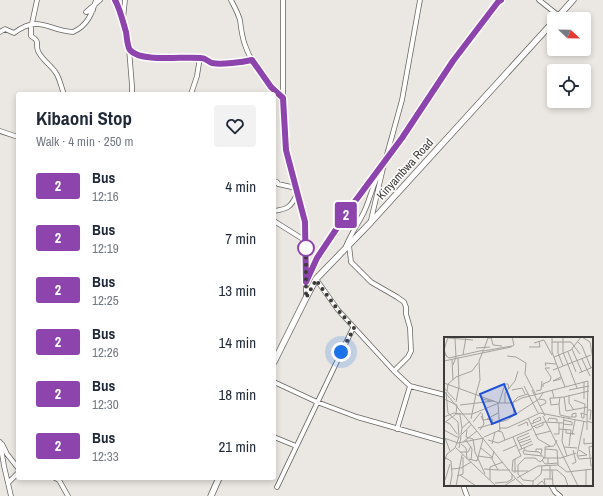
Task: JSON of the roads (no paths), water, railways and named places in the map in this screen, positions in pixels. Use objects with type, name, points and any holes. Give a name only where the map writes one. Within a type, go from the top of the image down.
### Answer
[{"type":"street","points":[[37,0],[31,36],[36,38],[38,50],[57,74],[63,92]]},
{"type":"street","points":[[96,0],[94,7],[96,9],[86,12],[100,0]]},
{"type":"street","points":[[115,0],[124,26]]},
{"type":"street","points":[[125,0],[123,19],[129,49],[132,92]]},
{"type":"street","points":[[231,0],[240,20],[240,27],[245,45],[252,60],[271,87],[283,98]]},
{"type":"street","points":[[283,0],[283,98],[286,150],[305,222],[306,298]]},
{"type":"street","points":[[371,222],[384,162],[402,100],[420,0]]},
{"type":"street","points":[[539,0],[550,12]]},
{"type":"street","name":"Kinyambwa Road","points":[[562,12],[573,0]]},
{"type":"street","points":[[306,282],[317,258],[353,204],[402,138],[453,61],[499,1]]},
{"type":"street","points":[[0,32],[4,29],[14,32],[23,26],[32,23],[73,32],[86,23],[94,7]]},
{"type":"street","name":"Kinyambwa Road","points":[[276,358],[316,280],[371,222],[547,29]]},
{"type":"street","points":[[129,49],[138,55],[147,58],[200,57],[213,63],[252,60]]},
{"type":"street","points":[[192,92],[200,57]]},
{"type":"street","points":[[0,131],[16,136]]},
{"type":"street","points":[[384,162],[364,212],[350,236],[348,247],[351,262],[371,282],[397,297],[404,302],[406,307],[406,314],[410,328],[411,351],[408,357],[394,371]]},
{"type":"street","points":[[276,182],[278,184],[296,188]]},
{"type":"street","points":[[276,211],[284,210],[290,206],[298,193]]},
{"type":"street","points":[[276,223],[306,242]]},
{"type":"street","points":[[316,280],[338,310],[394,371],[410,386],[444,395]]},
{"type":"street","points":[[277,487],[354,328]]},
{"type":"street","points":[[276,383],[317,402],[357,417],[444,442]]},
{"type":"street","points":[[397,428],[410,386]]},
{"type":"street","points":[[276,438],[296,446]]},
{"type":"street","points":[[0,441],[7,454],[16,465]]},
{"type":"street","points":[[0,441],[11,496]]},
{"type":"street","points":[[8,483],[16,475]]},
{"type":"street","points":[[59,480],[68,496]]},
{"type":"street","points":[[211,496],[218,480]]},
{"type":"street","points":[[463,496],[464,486]]},
{"type":"street","points":[[464,486],[467,496]]},
{"type":"street","points":[[551,486],[560,496]]}]
